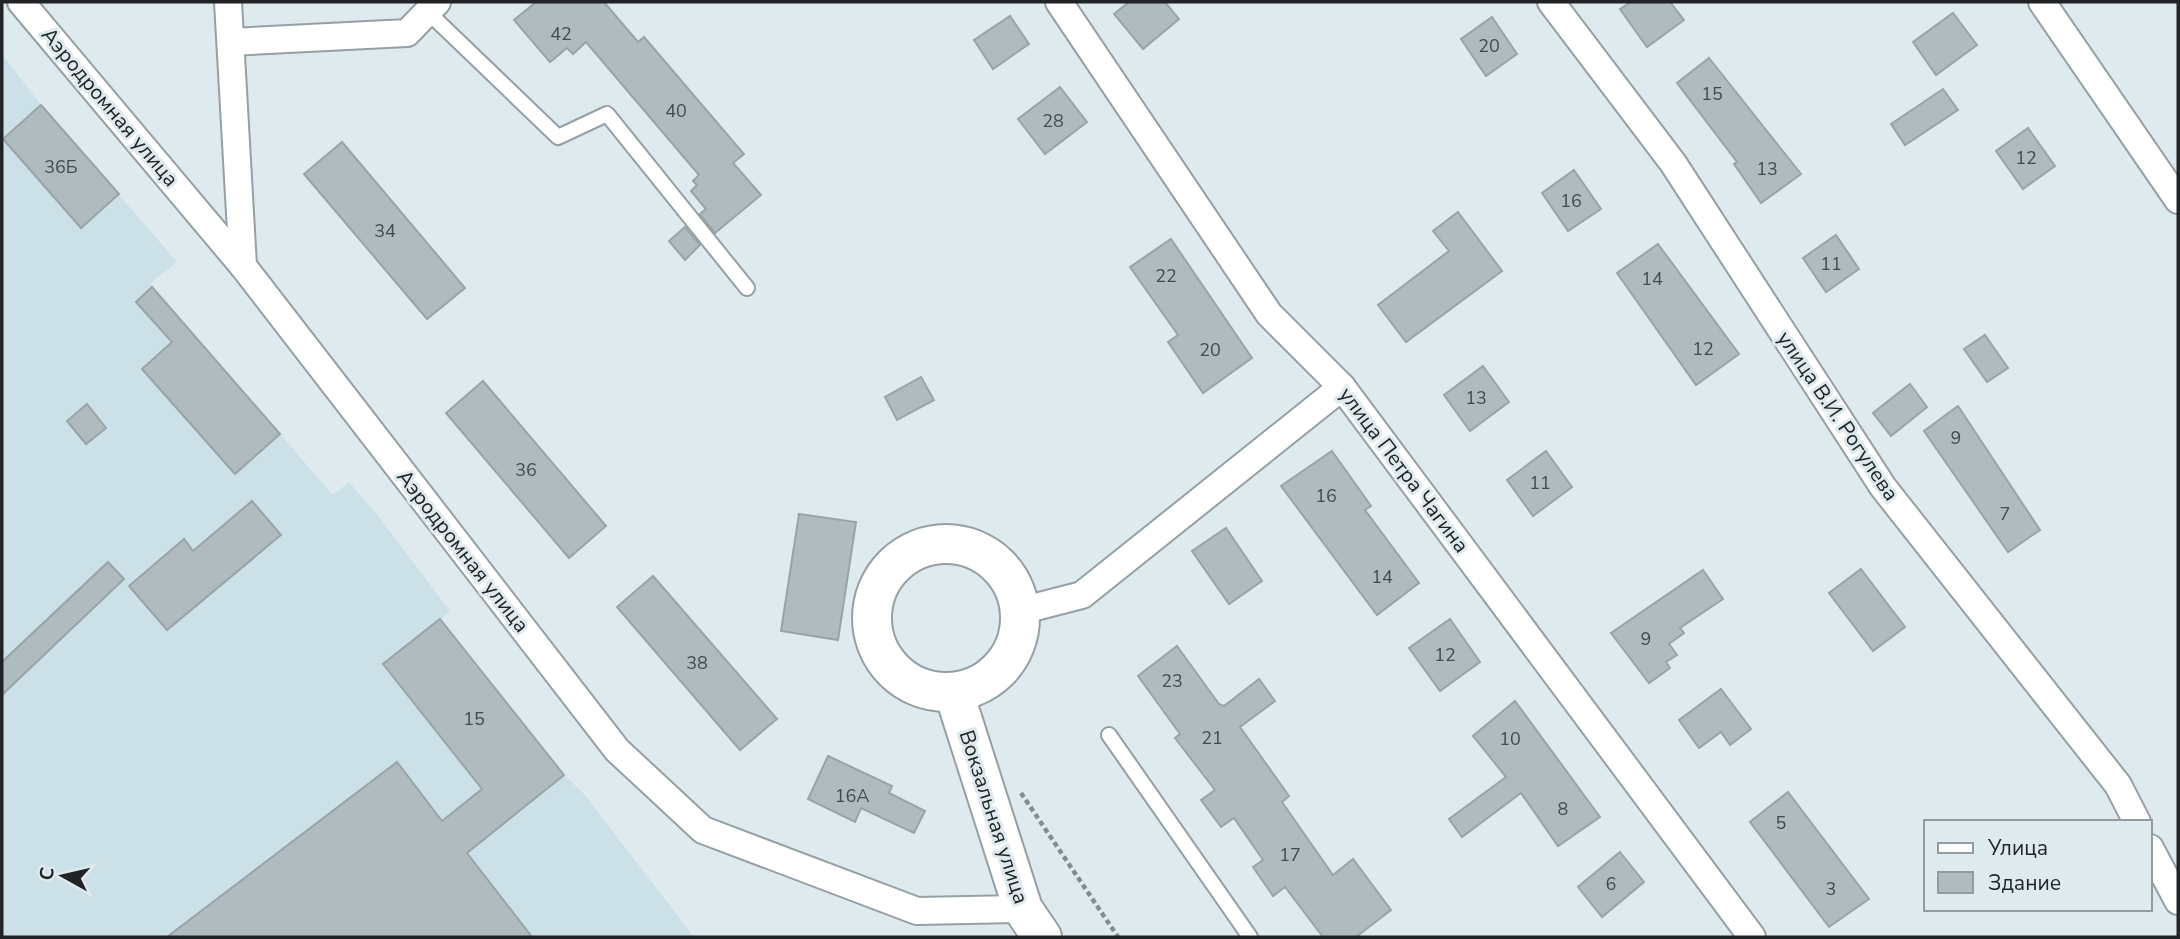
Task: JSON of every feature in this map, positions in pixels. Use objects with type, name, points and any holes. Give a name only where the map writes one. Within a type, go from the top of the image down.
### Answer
[{"type":"street","name":"Аэродромная улица","points":[[21,2],[243,266],[617,750],[703,830],[917,911],[1033,923]]},
{"type":"street","points":[[228,2],[243,266]]},
{"type":"street","name":"улица Петра Чагина","points":[[1059,2],[1269,314],[1342,387],[1752,937]]},
{"type":"street","name":"улица В.И. Рогулева","points":[[1551,2],[1673,163],[1883,487],[2118,785],[2136,820]]},
{"type":"street","points":[[2042,2],[2178,200]]},
{"type":"street","points":[[231,42],[407,33],[432,7]]},
{"type":"street","points":[[1020,611],[1082,595],[1342,387]]},
{"type":"street","points":[[939,544],[968,547],[993,560],[1012,583],[1020,611],[1018,640],[1004,666],[982,684],[954,693],[925,690],[899,676],[880,654],[872,626],[875,597],[888,571],[911,553],[939,544]]},
{"type":"street","name":"Вокзальная улица","points":[[954,693],[1033,923]]},
{"type":"street","points":[[2152,852],[2178,901]]},
{"type":"lane","points":[[432,7],[558,137],[607,114],[747,288]]},
{"type":"lane","points":[[1109,735],[1250,937]]},
{"type":"path","points":[[1014,782],[1118,937]]},
{"type":"shaded area","points":[[2,54],[41,105],[177,262],[150,284],[152,287],[333,495],[349,482],[379,517],[450,611],[441,619],[564,775],[584,794],[694,937],[2,937]]},
{"type":"building","points":[[536,2],[604,2],[638,42],[644,37],[744,154],[733,163],[761,195],[715,233],[700,214],[706,209],[691,191],[697,185],[693,181],[699,175],[586,42],[573,54],[567,48],[550,62],[514,20]]},
{"type":"building","points":[[1129,2],[1165,2],[1179,19],[1143,49],[1114,14]]},
{"type":"building","points":[[1631,2],[1670,2],[1684,20],[1647,47],[1620,9]]},
{"type":"building","points":[[1953,13],[1977,45],[1936,75],[1913,42]]},
{"type":"building","points":[[1010,16],[1029,44],[993,69],[974,40]]},
{"type":"building","points":[[1492,17],[1517,54],[1486,76],[1461,39]]},
{"type":"building","points":[[1709,58],[1801,174],[1761,203],[1734,164],[1737,162],[1677,83]]},
{"type":"building","points":[[1060,87],[1087,122],[1045,154],[1018,119]]},
{"type":"building","points":[[1943,89],[1958,110],[1905,145],[1891,124]]},
{"type":"building","points":[[41,105],[119,194],[81,228],[3,139]]},
{"type":"building","points":[[2028,128],[2055,166],[2023,189],[1996,151]]},
{"type":"building","points":[[342,142],[465,288],[427,319],[304,174]]},
{"type":"building","points":[[1574,170],[1601,209],[1568,231],[1542,193]]},
{"type":"building","points":[[1458,212],[1502,271],[1406,342],[1378,305],[1449,251],[1433,231]]},
{"type":"building","points":[[685,227],[700,245],[685,260],[669,241]]},
{"type":"building","points":[[1836,235],[1859,269],[1826,292],[1803,258]]},
{"type":"building","points":[[1171,239],[1252,358],[1203,393],[1168,342],[1178,335],[1130,267]]},
{"type":"building","points":[[1658,244],[1739,354],[1696,385],[1617,273]]},
{"type":"building","points":[[152,287],[280,434],[235,474],[142,369],[172,342],[136,302]]},
{"type":"building","points":[[1985,335],[2008,368],[1987,382],[1964,349]]},
{"type":"building","points":[[1483,366],[1509,402],[1470,431],[1444,395]]},
{"type":"building","points":[[921,377],[934,400],[897,420],[885,397]]},
{"type":"building","points":[[483,381],[606,526],[569,558],[446,413]]},
{"type":"building","points":[[1910,384],[1927,407],[1891,436],[1873,413]]},
{"type":"building","points":[[87,404],[106,428],[86,444],[67,421]]},
{"type":"building","points":[[1958,406],[2040,530],[2008,552],[1924,431]]},
{"type":"building","points":[[1332,451],[1371,506],[1365,510],[1419,583],[1377,615],[1281,486]]},
{"type":"building","points":[[1546,451],[1572,487],[1533,516],[1507,480]]},
{"type":"building","points":[[252,501],[281,535],[167,630],[129,586],[184,539],[193,551]]},
{"type":"building","points":[[799,514],[856,522],[838,640],[781,631]]},
{"type":"building","points":[[1226,528],[1262,581],[1229,604],[1192,551]]},
{"type":"building","points":[[108,562],[124,579],[2,695],[2,662]]},
{"type":"building","points":[[1861,569],[1905,627],[1873,651],[1829,593]]},
{"type":"building","points":[[1703,570],[1723,599],[1680,628],[1684,633],[1669,644],[1677,655],[1666,662],[1670,668],[1649,683],[1611,633]]},
{"type":"building","points":[[653,576],[777,719],[740,750],[617,607]]},
{"type":"building","points":[[440,619],[564,775],[467,853],[532,937],[167,937],[397,762],[442,821],[482,789],[383,664]]},
{"type":"building","points":[[1450,619],[1480,662],[1440,691],[1409,648]]},
{"type":"building","points":[[1177,646],[1219,704],[1224,706],[1259,679],[1275,701],[1240,727],[1289,796],[1282,802],[1333,875],[1353,859],[1391,910],[1356,937],[1323,937],[1285,887],[1273,896],[1253,867],[1263,860],[1234,818],[1221,827],[1201,800],[1215,790],[1175,738],[1180,734],[1138,676]]},
{"type":"building","points":[[1721,689],[1751,729],[1730,745],[1721,732],[1699,748],[1679,720]]},
{"type":"building","points":[[1515,701],[1600,817],[1558,846],[1521,793],[1462,837],[1449,819],[1506,777],[1473,736]]},
{"type":"building","points":[[828,756],[892,786],[889,793],[925,811],[914,833],[861,808],[855,822],[808,799]]},
{"type":"building","points":[[1788,792],[1869,899],[1829,927],[1750,822]]},
{"type":"building","points":[[1620,852],[1644,882],[1602,917],[1578,887]]}]
